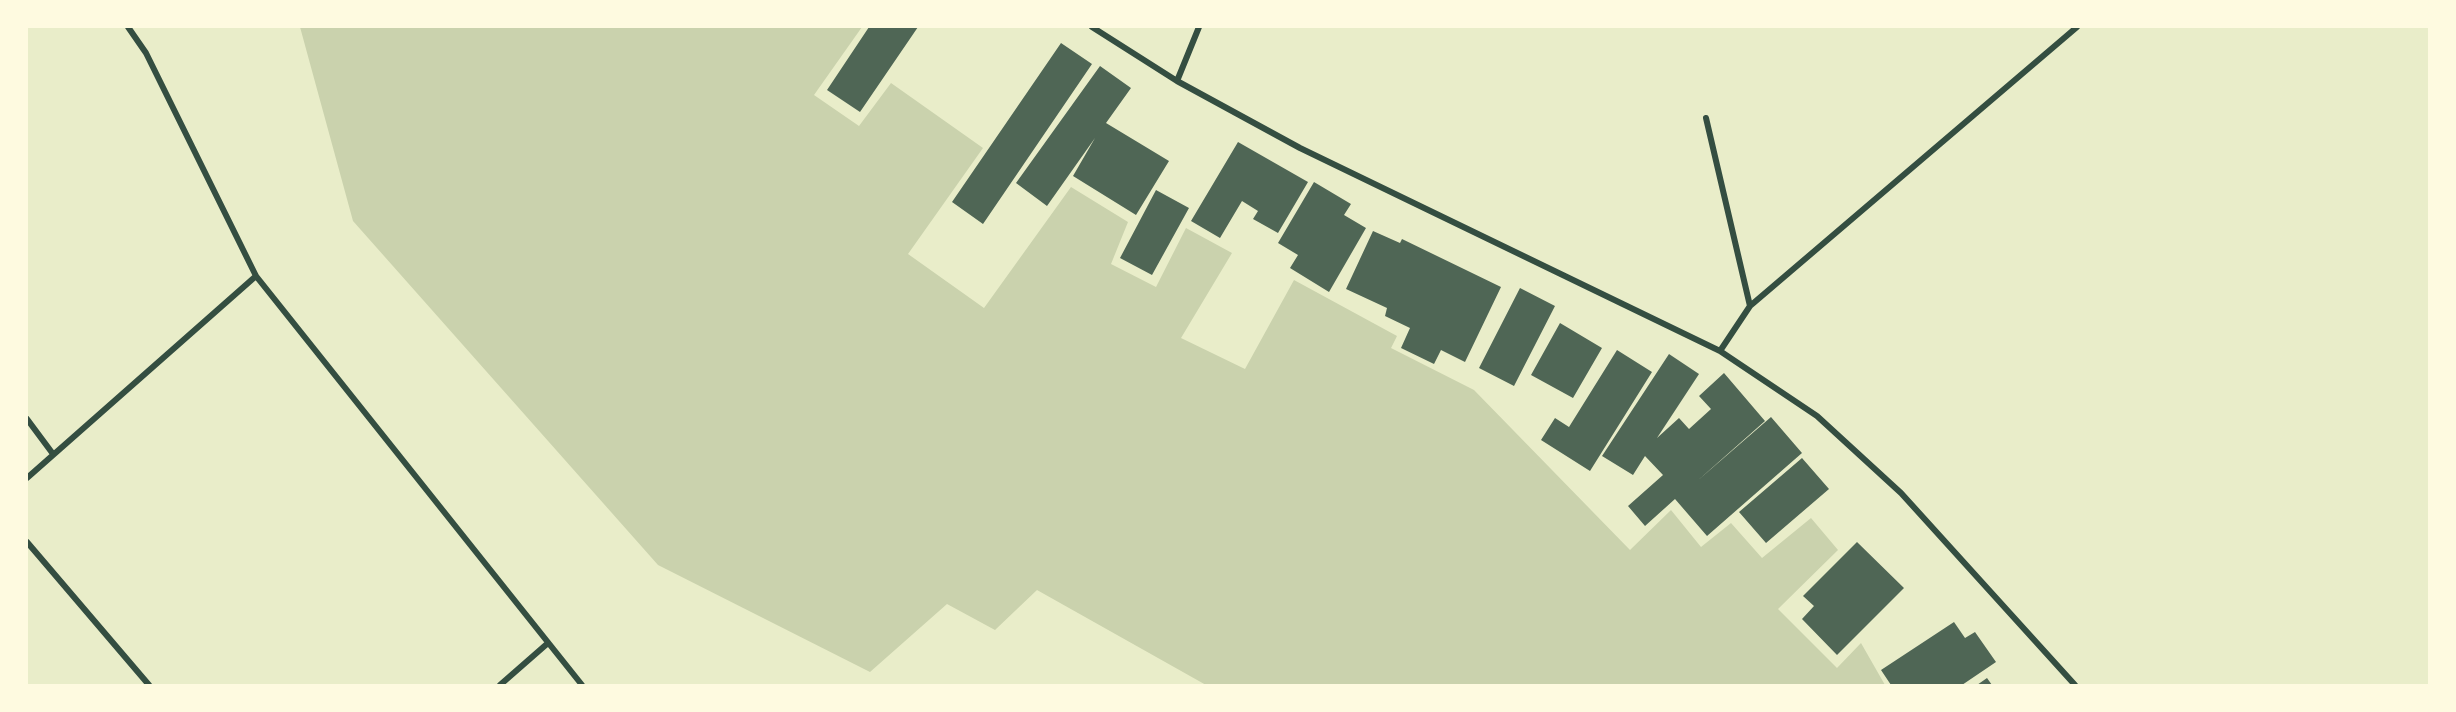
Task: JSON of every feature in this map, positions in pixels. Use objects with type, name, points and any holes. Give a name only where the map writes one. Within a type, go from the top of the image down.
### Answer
[{"type":"street","points":[[128,27],[146,53],[256,276],[582,685]]},
{"type":"street","points":[[1092,27],[1177,81],[1300,148],[1720,351],[1817,417],[1901,493],[2075,685]]},
{"type":"street","points":[[1177,81],[1199,27]]},
{"type":"street","points":[[1720,351],[1750,306],[2077,27]]},
{"type":"street","points":[[1706,118],[1750,306]]},
{"type":"street","points":[[27,478],[256,276]]},
{"type":"street","points":[[27,419],[53,454]]},
{"type":"street","points":[[27,542],[149,685]]},
{"type":"street","points":[[500,685],[548,643]]},
{"type":"green space","points":[[300,27],[862,27],[814,95],[859,126],[891,83],[983,148],[908,254],[984,308],[1071,187],[1128,222],[1111,264],[1156,287],[1186,228],[1232,253],[1181,338],[1245,369],[1294,280],[1397,336],[1391,348],[1474,390],[1630,550],[1671,510],[1701,547],[1731,523],[1762,558],[1811,518],[1838,550],[1778,609],[1837,668],[1861,643],[1885,685],[1206,685],[1037,590],[995,630],[947,604],[870,672],[658,565],[353,221]]},
{"type":"building","points":[[869,27],[918,27],[860,112],[827,90]]},
{"type":"building","points":[[1061,43],[1092,64],[983,224],[952,202]]},
{"type":"building","points":[[1100,66],[1131,88],[1106,123],[1169,161],[1136,215],[1073,176],[1095,138],[1047,206],[1016,183]]},
{"type":"building","points":[[1238,142],[1308,182],[1278,233],[1253,219],[1258,211],[1242,201],[1220,238],[1191,221]]},
{"type":"building","points":[[1314,182],[1351,204],[1344,215],[1366,228],[1329,292],[1290,268],[1298,255],[1278,243]]},
{"type":"building","points":[[1156,190],[1189,208],[1152,275],[1120,258]]},
{"type":"building","points":[[1373,231],[1400,243],[1402,239],[1501,287],[1465,362],[1441,350],[1434,364],[1401,348],[1410,328],[1385,316],[1387,308],[1346,289]]},
{"type":"building","points":[[1520,288],[1555,306],[1514,386],[1479,368]]},
{"type":"building","points":[[1560,323],[1602,348],[1573,398],[1531,375]]},
{"type":"building","points":[[1617,350],[1652,372],[1590,471],[1541,440],[1555,418],[1569,427]]},
{"type":"building","points":[[1669,354],[1699,374],[1657,438],[1679,418],[1689,429],[1711,409],[1699,396],[1724,373],[1765,421],[1696,482],[1771,417],[1802,453],[1707,536],[1675,499],[1645,526],[1628,506],[1663,475],[1645,456],[1633,475],[1602,456]]},
{"type":"building","points":[[1802,458],[1829,489],[1766,543],[1739,512]]},
{"type":"building","points":[[1857,542],[1904,588],[1837,655],[1802,619],[1814,606],[1803,596]]},
{"type":"building","points":[[1954,622],[1965,638],[1975,632],[1996,662],[1962,685],[1891,685],[1881,670]]},
{"type":"building","points":[[1987,678],[1992,685],[1977,685]]}]
